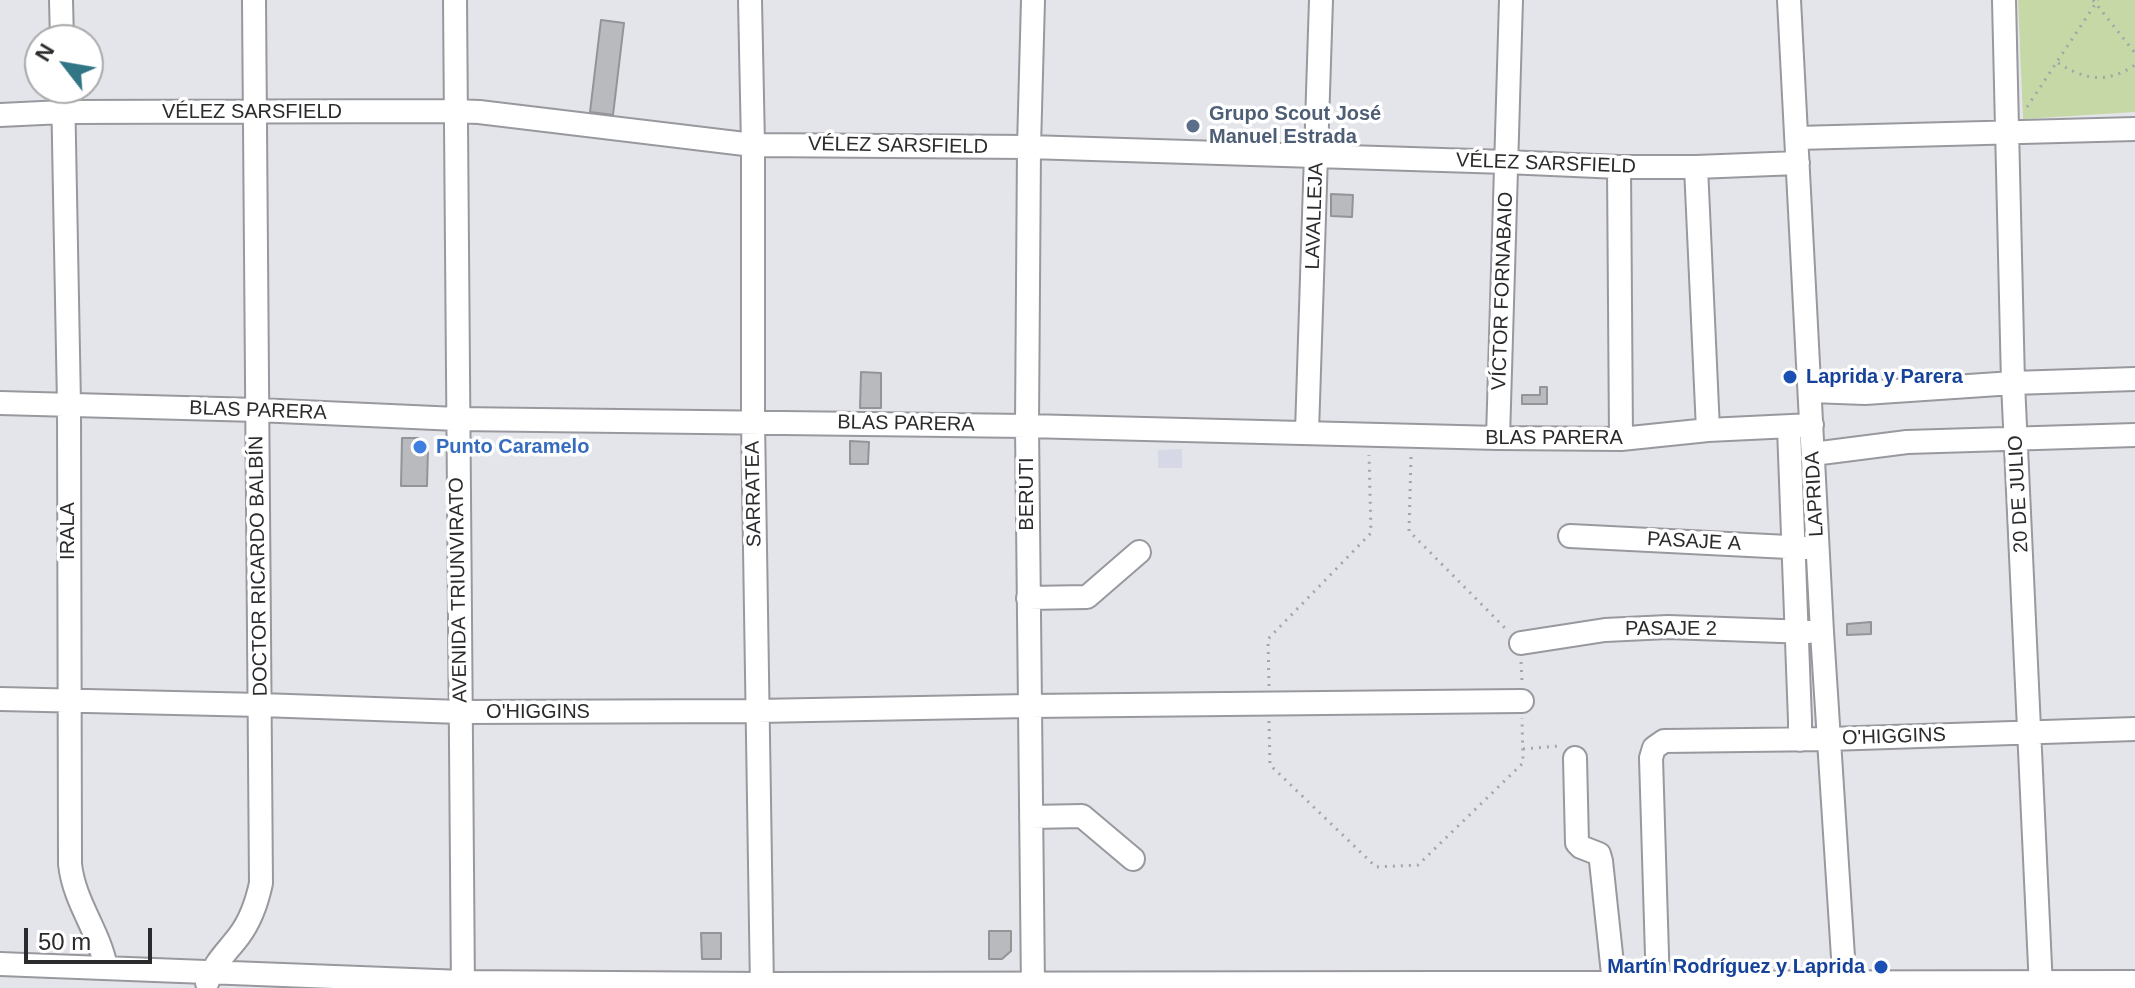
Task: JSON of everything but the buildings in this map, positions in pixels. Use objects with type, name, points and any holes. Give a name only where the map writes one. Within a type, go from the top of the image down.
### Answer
[{"type":"street","points":[[61,0],[62,24]]},
{"type":"street","name":"DOCTOR RICARDO BALBÍN","points":[[208,980],[218,960],[251,918],[261,883],[254,0]]},
{"type":"street","name":"AVENIDA TRIUNVIRATO","points":[[455,0],[463,985]]},
{"type":"street","name":"SARRATEA","points":[[750,0],[762,986]]},
{"type":"street","name":"BERUTI","points":[[1033,0],[1027,426],[1033,985]]},
{"type":"street","name":"LAVALLEJA","points":[[1307,432],[1321,0]]},
{"type":"street","name":"VÍCTOR FORNABAIO","points":[[1498,438],[1511,0]]},
{"type":"street","name":"LAPRIDA","points":[[1789,0],[1822,632],[1845,985]]},
{"type":"street","name":"20 DE JULIO","points":[[2004,0],[2013,383],[2041,985]]},
{"type":"street","name":"IRALA","points":[[63,104],[69,405],[70,864],[72,882],[103,950],[106,967]]},
{"type":"street","name":"VÉLEZ SARSFIELD","points":[[0,115],[63,112],[454,111],[753,145],[1029,147],[1619,167],[1798,163]]},
{"type":"street","points":[[1797,138],[2135,129]]},
{"type":"street","points":[[1619,167],[1621,439]]},
{"type":"street","points":[[1696,167],[1708,430]]},
{"type":"street","points":[[1811,391],[1865,393],[2135,379]]},
{"type":"street","name":"BLAS PARERA","points":[[0,403],[457,419],[1027,426],[1498,438],[1621,439],[1708,430],[1812,425]]},
{"type":"street","points":[[1789,428],[1800,740]]},
{"type":"street","points":[[1813,454],[1907,442],[2135,435]]},
{"type":"street","name":"PASAJE A","points":[[1570,536],[1818,548]]},
{"type":"street","points":[[1028,598],[1087,597],[1139,552]]},
{"type":"street","name":"PASAJE 2","points":[[1521,643],[1605,630],[1668,627],[1822,632]]},
{"type":"street","name":"O'HIGGINS","points":[[0,699],[460,712],[1522,701]]},
{"type":"street","name":"O'HIGGINS","points":[[1658,985],[1651,758],[1654,748],[1664,741],[1800,740],[2135,729]]},
{"type":"street","points":[[1568,752],[1577,843],[1599,854],[1601,861],[1614,983]]},
{"type":"street","points":[[1031,817],[1082,816],[1133,859]]},
{"type":"street","points":[[0,964],[106,967],[208,980],[463,985],[2041,985],[2135,982]]},
{"type":"path","points":[[2022,99],[2023,113],[2096,1],[2135,53]]},
{"type":"path","points":[[2058,63],[2089,78],[2115,75],[2135,65]]},
{"type":"path","points":[[1369,451],[1371,533],[1268,639],[1270,765],[1376,867],[1418,865],[1523,763],[1521,643],[1409,531],[1411,452]]},
{"type":"path","points":[[1523,749],[1568,752]]},
{"type":"shaded area","points":[[1182,449],[1182,468],[1158,468],[1158,450]]},
{"type":"green space","points":[[2018,0],[2135,0],[2135,112],[2023,119]]},
{"type":"place","name":"Grupo Scout José Manuel Estrada","points":[[1193,126]]},
{"type":"place","name":"Laprida y Parera","points":[[1790,377]]},
{"type":"place","name":"Punto Caramelo","points":[[420,447]]},
{"type":"place","name":"Martín Rodríguez y Laprida","points":[[1881,967]]}]
